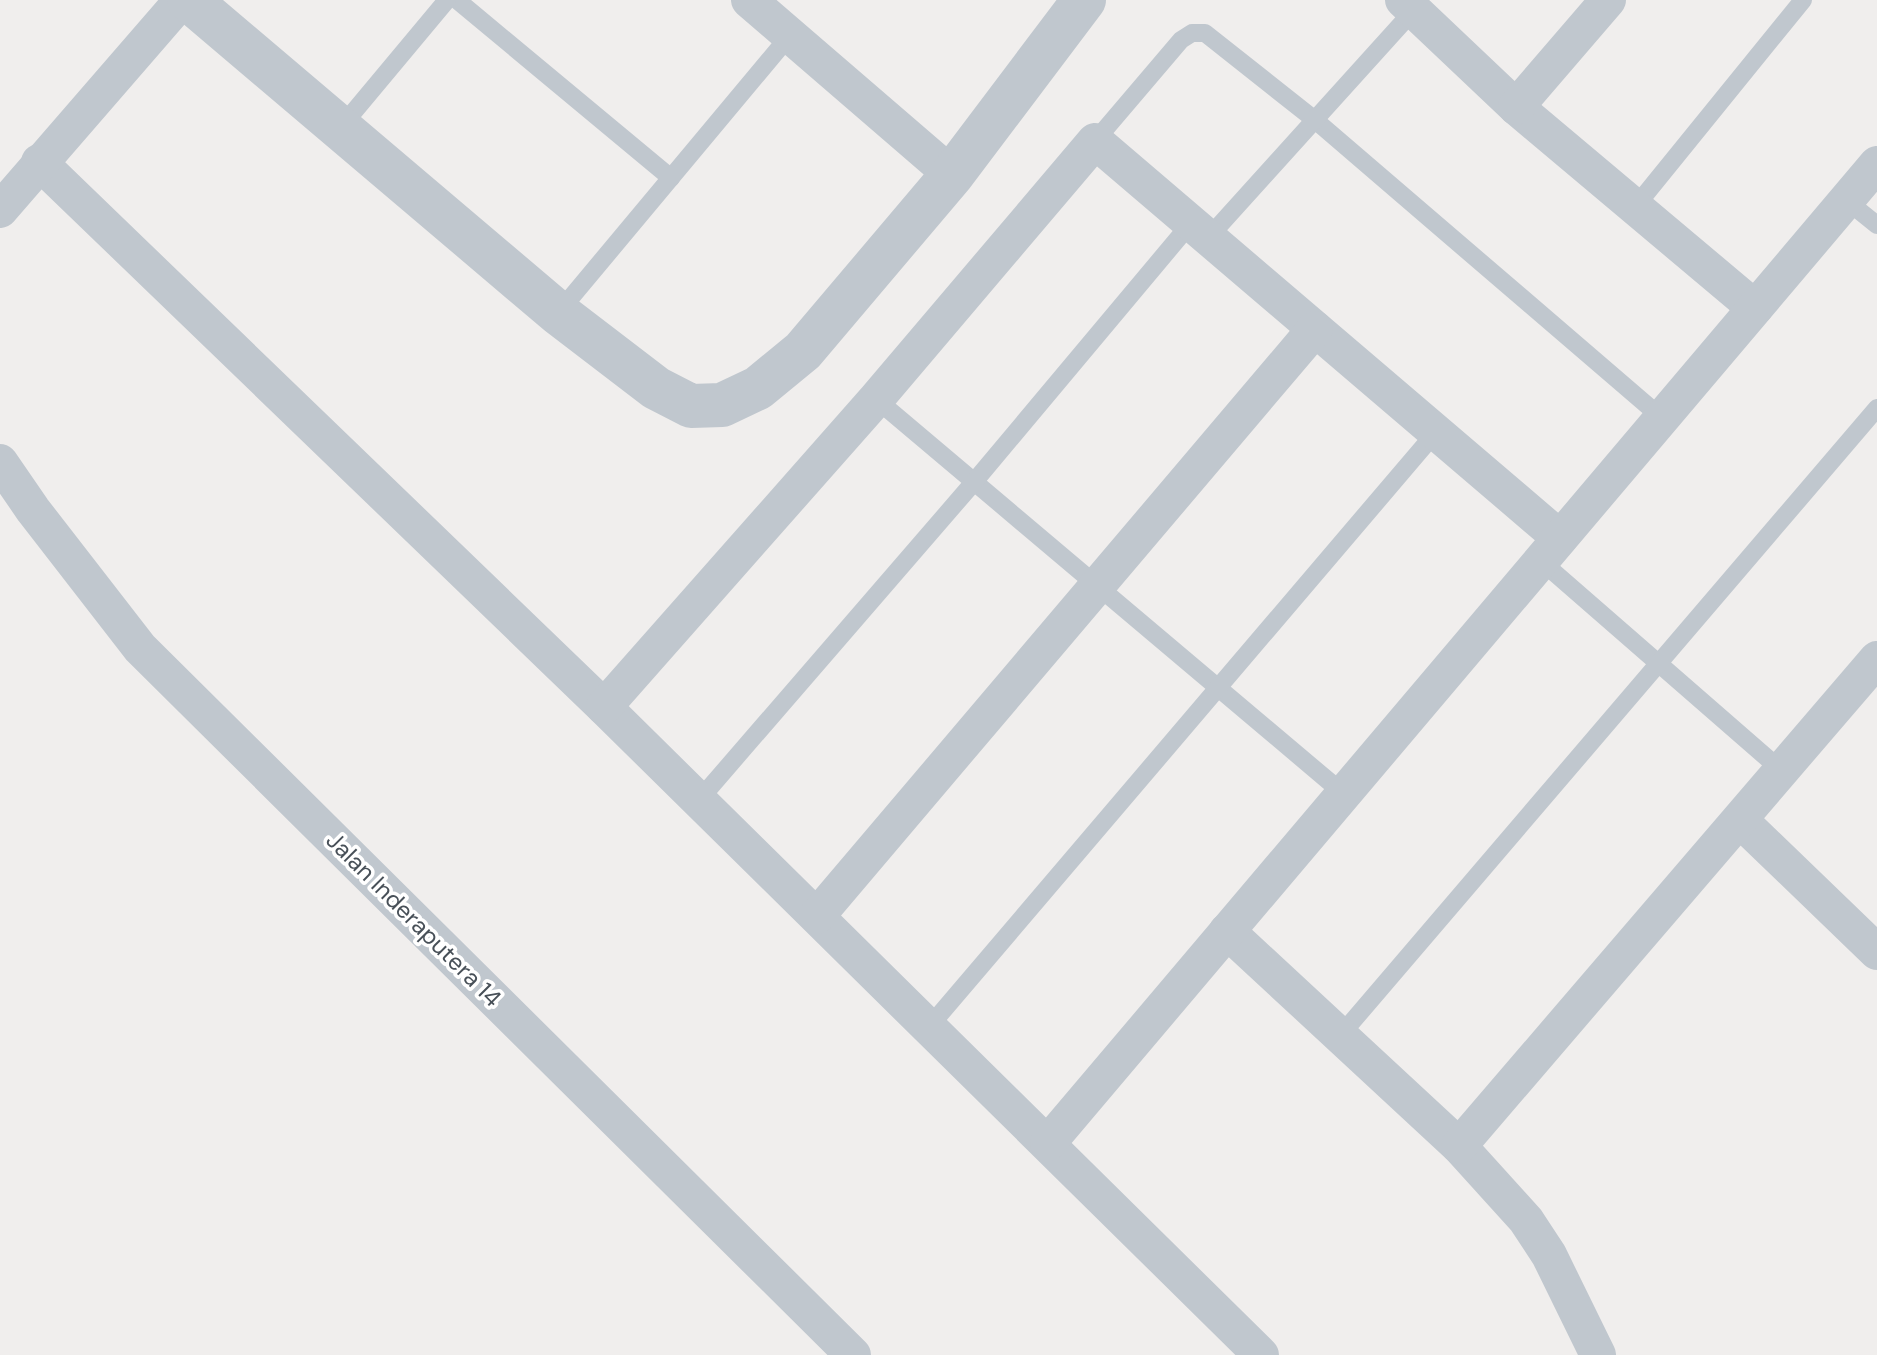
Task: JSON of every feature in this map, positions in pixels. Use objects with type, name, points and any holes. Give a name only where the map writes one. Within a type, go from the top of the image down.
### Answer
[{"type":"street","points":[[0,210],[182,0]]},
{"type":"street","points":[[189,0],[558,313],[656,388],[691,406],[722,405],[758,388],[803,351],[952,175],[1079,2]]},
{"type":"street","points":[[749,0],[952,175]]},
{"type":"street","points":[[1516,107],[1608,0]]},
{"type":"street","points":[[1408,5],[1516,107],[1755,308]]},
{"type":"street","points":[[604,707],[876,399],[1095,141],[1436,432],[1550,550]]},
{"type":"street","points":[[39,162],[604,707],[1261,1355]]},
{"type":"street","points":[[1048,1143],[1877,164]]},
{"type":"street","points":[[817,916],[1315,329]]},
{"type":"street","name":"Jalan Inderaputera 14","points":[[0,462],[33,510],[140,648],[853,1355]]},
{"type":"street","points":[[1459,1146],[1877,659]]},
{"type":"street","points":[[1740,820],[1877,952]]},
{"type":"street","points":[[1227,931],[1459,1146],[1526,1220],[1549,1255],[1598,1355]]},
{"type":"lane","points":[[341,127],[447,0]]},
{"type":"lane","points":[[457,0],[671,178]]},
{"type":"lane","points":[[1635,207],[1803,0]]},
{"type":"lane","points":[[699,800],[974,482],[1200,230],[1315,120],[1408,5]]},
{"type":"lane","points":[[1095,141],[1181,40],[1192,33],[1205,33],[1315,120],[1662,418]]},
{"type":"lane","points":[[558,313],[791,34]]},
{"type":"lane","points":[[1846,200],[1877,225]]},
{"type":"lane","points":[[876,399],[1344,794]]},
{"type":"lane","points":[[1339,1037],[1877,408]]},
{"type":"lane","points":[[929,1027],[1436,432]]},
{"type":"lane","points":[[1550,550],[1659,663],[1781,770]]}]
